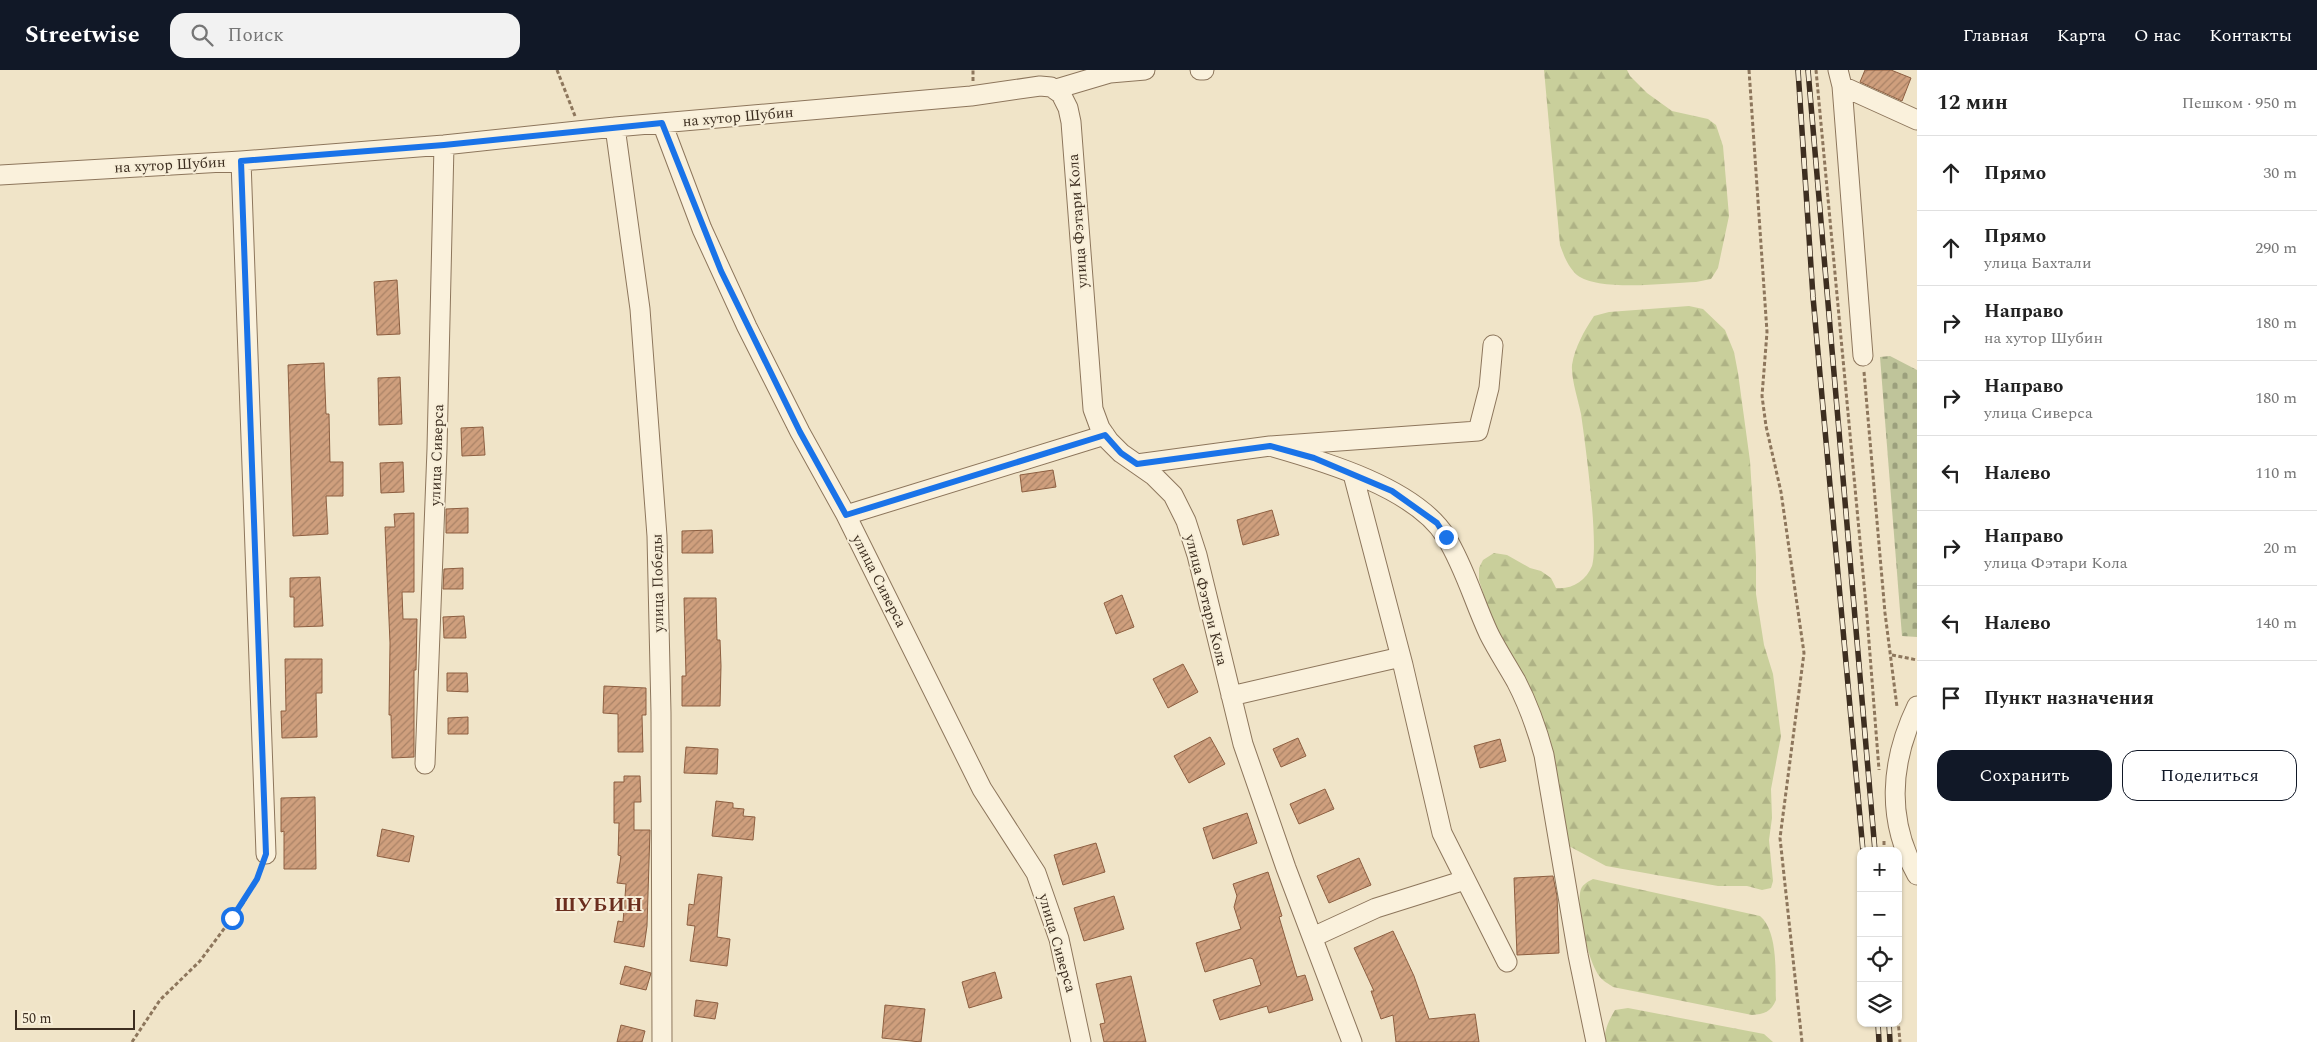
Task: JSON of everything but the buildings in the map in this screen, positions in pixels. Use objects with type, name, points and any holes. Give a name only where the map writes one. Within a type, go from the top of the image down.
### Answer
[{"type":"street","name":"на хутор Шубин","points":[[0,174],[241,161],[444,145],[582,130],[972,96],[1034,87],[1056,89],[1110,74],[1144,70]]},
{"type":"street","points":[[1840,78],[1917,120]]},
{"type":"street","points":[[1840,78],[1863,356]]},
{"type":"street","name":"улица Фэтари Кола","points":[[1056,89],[1064,99],[1071,122],[1090,392],[1093,409],[1105,435],[1121,453],[1154,476],[1173,495],[1186,521],[1197,555],[1243,744],[1352,1042]]},
{"type":"street","name":"улица Сиверса","points":[[662,123],[702,229],[732,295],[800,432],[846,515],[982,789],[1036,873],[1059,939],[1081,1042]]},
{"type":"street","name":"улица Победы","points":[[615,127],[640,309],[657,536],[661,713],[662,1042]]},
{"type":"street","name":"улица Сиверса","points":[[425,764],[437,449],[444,145]]},
{"type":"street","points":[[241,161],[266,854]]},
{"type":"street","points":[[1137,464],[1270,446],[1478,431],[1489,388],[1493,345]]},
{"type":"street","points":[[846,515],[1105,435]]},
{"type":"street","points":[[1270,446],[1314,458],[1392,491],[1437,523],[1463,567],[1489,633],[1516,681],[1536,728],[1544,755],[1578,955],[1596,1042]]},
{"type":"street","points":[[1353,474],[1401,657],[1442,833],[1507,962]]},
{"type":"street","points":[[1230,696],[1401,657]]},
{"type":"street","points":[[1917,706],[1907,728],[1895,773],[1898,827],[1903,847],[1917,875]]},
{"type":"street","points":[[1313,937],[1376,908],[1465,880]]},
{"type":"path","points":[[557,70],[582,130]]},
{"type":"path","points":[[1748,70],[1767,332],[1762,396],[1766,426],[1780,492],[1804,653],[1780,838],[1802,1042]]},
{"type":"path","points":[[1816,70],[1866,606],[1879,772]]},
{"type":"path","points":[[1863,356],[1885,613],[1892,655],[1897,709]]},
{"type":"path","points":[[1892,655],[1917,660]]},
{"type":"path","points":[[1883,831],[1884,847]]},
{"type":"path","points":[[132,1042],[160,1000],[200,961],[244,902],[257,879],[266,854]]},
{"type":"path","points":[[1899,1027],[1900,1042]]},
{"type":"green space","points":[[1544,70],[1627,70],[1630,76],[1647,93],[1672,111],[1708,119],[1716,125],[1723,146],[1729,216],[1718,268],[1711,279],[1652,285],[1617,285],[1587,280],[1577,275],[1571,268],[1560,245]]},
{"type":"green space","points":[[1689,306],[1703,309],[1725,330],[1734,352],[1750,461],[1756,557],[1756,594],[1764,645],[1773,674],[1781,736],[1771,789],[1772,818],[1769,840],[1773,881],[1771,888],[1762,890],[1747,886],[1718,886],[1606,866],[1567,845],[1541,714],[1530,688],[1510,658],[1488,608],[1479,580],[1479,568],[1483,560],[1494,553],[1507,555],[1530,568],[1541,571],[1551,578],[1556,588],[1572,586],[1586,576],[1592,566],[1594,537],[1591,492],[1581,414],[1572,371],[1573,358],[1583,333],[1594,316],[1609,312]]},
{"type":"green space","points":[[1890,356],[1917,370],[1917,637],[1902,636],[1880,357]]},
{"type":"green space","points":[[1593,879],[1760,916],[1766,923],[1770,933],[1775,955],[1776,1000],[1772,1007],[1764,1013],[1752,1015],[1613,987],[1604,981],[1591,960],[1580,912],[1581,890],[1585,884]]},
{"type":"green space","points":[[1628,1008],[1764,1034],[1773,1042],[1605,1042],[1607,1025],[1615,1010]]},
{"type":"railway","points":[[1798,70],[1813,297],[1863,847]]},
{"type":"railway","points":[[1808,70],[1875,847]]},
{"type":"railway","points":[[1878,1027],[1879,1042]]},
{"type":"railway","points":[[1889,1027],[1890,1042]]},
{"type":"district","name":"ШУБИН","points":[[599,905]]},
{"type":"route","points":[[232,918],[257,879],[266,854],[241,161],[444,145],[662,123],[702,229],[747,327],[800,432],[846,515],[1105,435],[1121,453],[1137,464],[1270,446],[1314,458],[1392,491],[1437,523],[1446,537]]}]
